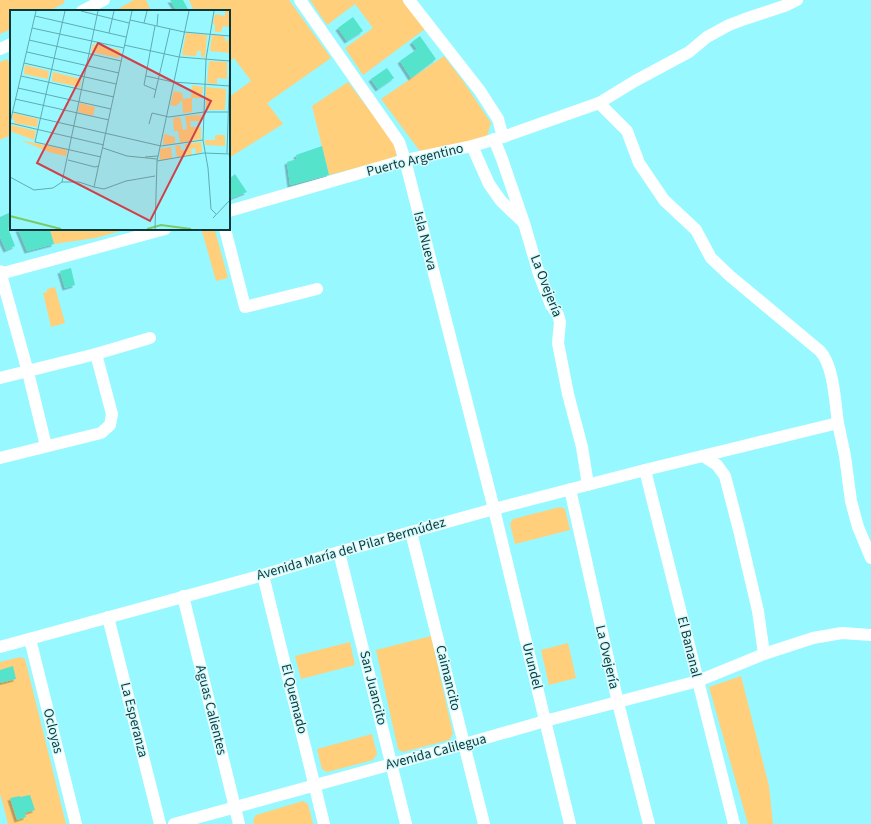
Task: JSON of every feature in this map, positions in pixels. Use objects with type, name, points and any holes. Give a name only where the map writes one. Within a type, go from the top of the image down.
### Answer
[{"type":"street","points":[[82,8],[104,0]]},
{"type":"street","name":"Isla Nueva","points":[[300,0],[399,142],[405,160],[494,509]]},
{"type":"street","name":"La Ovejería","points":[[409,0],[480,91],[498,119],[502,159],[539,274],[560,322],[558,343],[568,394],[582,447],[588,485]]},
{"type":"street","name":"Puerto Argentino","points":[[230,211],[405,160],[472,146],[599,103],[635,81],[689,52],[707,37],[745,19],[787,6],[798,0]]},
{"type":"street","points":[[0,50],[10,45]]},
{"type":"street","points":[[599,103],[627,131],[639,163],[664,200],[696,230],[712,258],[730,276],[824,356],[833,382],[851,502],[858,527],[871,558]]},
{"type":"street","points":[[472,146],[489,184],[501,201],[524,224]]},
{"type":"street","points":[[46,446],[28,372],[0,273],[161,230]]},
{"type":"street","points":[[225,230],[245,307],[317,289]]},
{"type":"street","points":[[0,378],[96,354],[150,338]]},
{"type":"street","points":[[0,458],[101,433],[110,425],[112,414],[96,354]]},
{"type":"street","name":"Avenida María del Pilar Bermúdez","points":[[0,647],[263,575],[339,552],[494,509],[645,470],[838,423]]},
{"type":"street","points":[[703,456],[717,465],[725,476],[758,611],[764,654]]},
{"type":"street","name":"El Bananal","points":[[645,470],[734,824]]},
{"type":"street","name":"La Ovejería","points":[[570,489],[618,703],[649,824]]},
{"type":"street","name":"Urundel","points":[[494,509],[570,824]]},
{"type":"street","name":"Caimancito","points":[[411,532],[484,824]]},
{"type":"street","name":"San Juancito","points":[[339,552],[406,824]]},
{"type":"street","name":"El Quemado","points":[[263,575],[324,824]]},
{"type":"street","name":"Aguas Calientes","points":[[183,596],[239,824]]},
{"type":"street","name":"La Esperanza","points":[[108,617],[160,824]]},
{"type":"street","name":"Avenida Calilegua","points":[[174,824],[545,721],[698,681],[764,654],[813,638],[842,633],[871,635]]},
{"type":"street","name":"Ocloyas","points":[[30,639],[76,824]]},
{"type":"shaded area","points":[[0,0],[65,0],[63,4],[50,10],[10,10],[10,29],[0,34]]},
{"type":"shaded area","points":[[134,0],[146,0],[151,10],[116,10]]},
{"type":"shaded area","points":[[189,0],[289,0],[331,58],[267,103],[283,124],[230,157],[230,96],[251,81],[234,58],[230,61],[230,10],[194,10]]},
{"type":"shaded area","points":[[310,0],[402,0],[425,29],[363,75],[345,48],[373,28],[355,4],[327,25]]},
{"type":"shaded area","points":[[444,56],[491,123],[487,136],[426,153],[419,150],[381,99]]},
{"type":"shaded area","points":[[7,59],[10,65],[10,135],[0,140],[0,62]]},
{"type":"shaded area","points":[[348,82],[398,148],[395,158],[329,175],[312,106]]},
{"type":"shaded area","points":[[49,230],[124,230],[95,238],[54,244]]},
{"type":"shaded area","points":[[202,231],[215,231],[228,278],[216,281]]},
{"type":"shaded area","points":[[55,287],[65,323],[51,327],[43,293],[47,292],[47,289]]},
{"type":"shaded area","points":[[560,507],[565,509],[570,530],[515,544],[510,524],[513,519]]},
{"type":"shaded area","points":[[431,636],[453,734],[449,740],[403,752],[398,749],[376,650]]},
{"type":"shaded area","points":[[350,642],[355,665],[301,679],[295,656]]},
{"type":"shaded area","points":[[568,643],[576,678],[549,685],[541,650]]},
{"type":"shaded area","points":[[20,657],[25,659],[66,824],[8,824],[0,793],[0,662]]},
{"type":"shaded area","points":[[741,676],[769,786],[773,824],[748,824],[709,687]]},
{"type":"shaded area","points":[[372,734],[377,754],[373,760],[327,772],[322,769],[317,749]]},
{"type":"shaded area","points":[[303,801],[308,804],[313,824],[254,824],[253,820],[256,815]]},
{"type":"building","points":[[170,0],[183,0],[188,10],[176,10]]},
{"type":"building","points":[[353,17],[363,31],[347,41],[338,28]]},
{"type":"building","points":[[420,36],[436,59],[411,78],[400,61],[417,49],[412,42]]},
{"type":"building","points":[[387,68],[394,78],[378,89],[371,79]]},
{"type":"building","points":[[322,146],[329,175],[290,185],[287,162],[297,159],[296,155]]},
{"type":"building","points":[[235,174],[247,192],[230,199],[230,178]]},
{"type":"building","points":[[10,212],[10,227],[8,228],[15,246],[6,250],[0,237],[0,217]]},
{"type":"building","points":[[18,230],[50,230],[54,244],[27,251]]},
{"type":"building","points":[[71,268],[75,285],[65,288],[60,271]]},
{"type":"building","points":[[13,666],[16,679],[0,683],[0,670]]},
{"type":"building","points":[[30,795],[35,810],[25,813],[26,817],[17,820],[10,798]]}]
